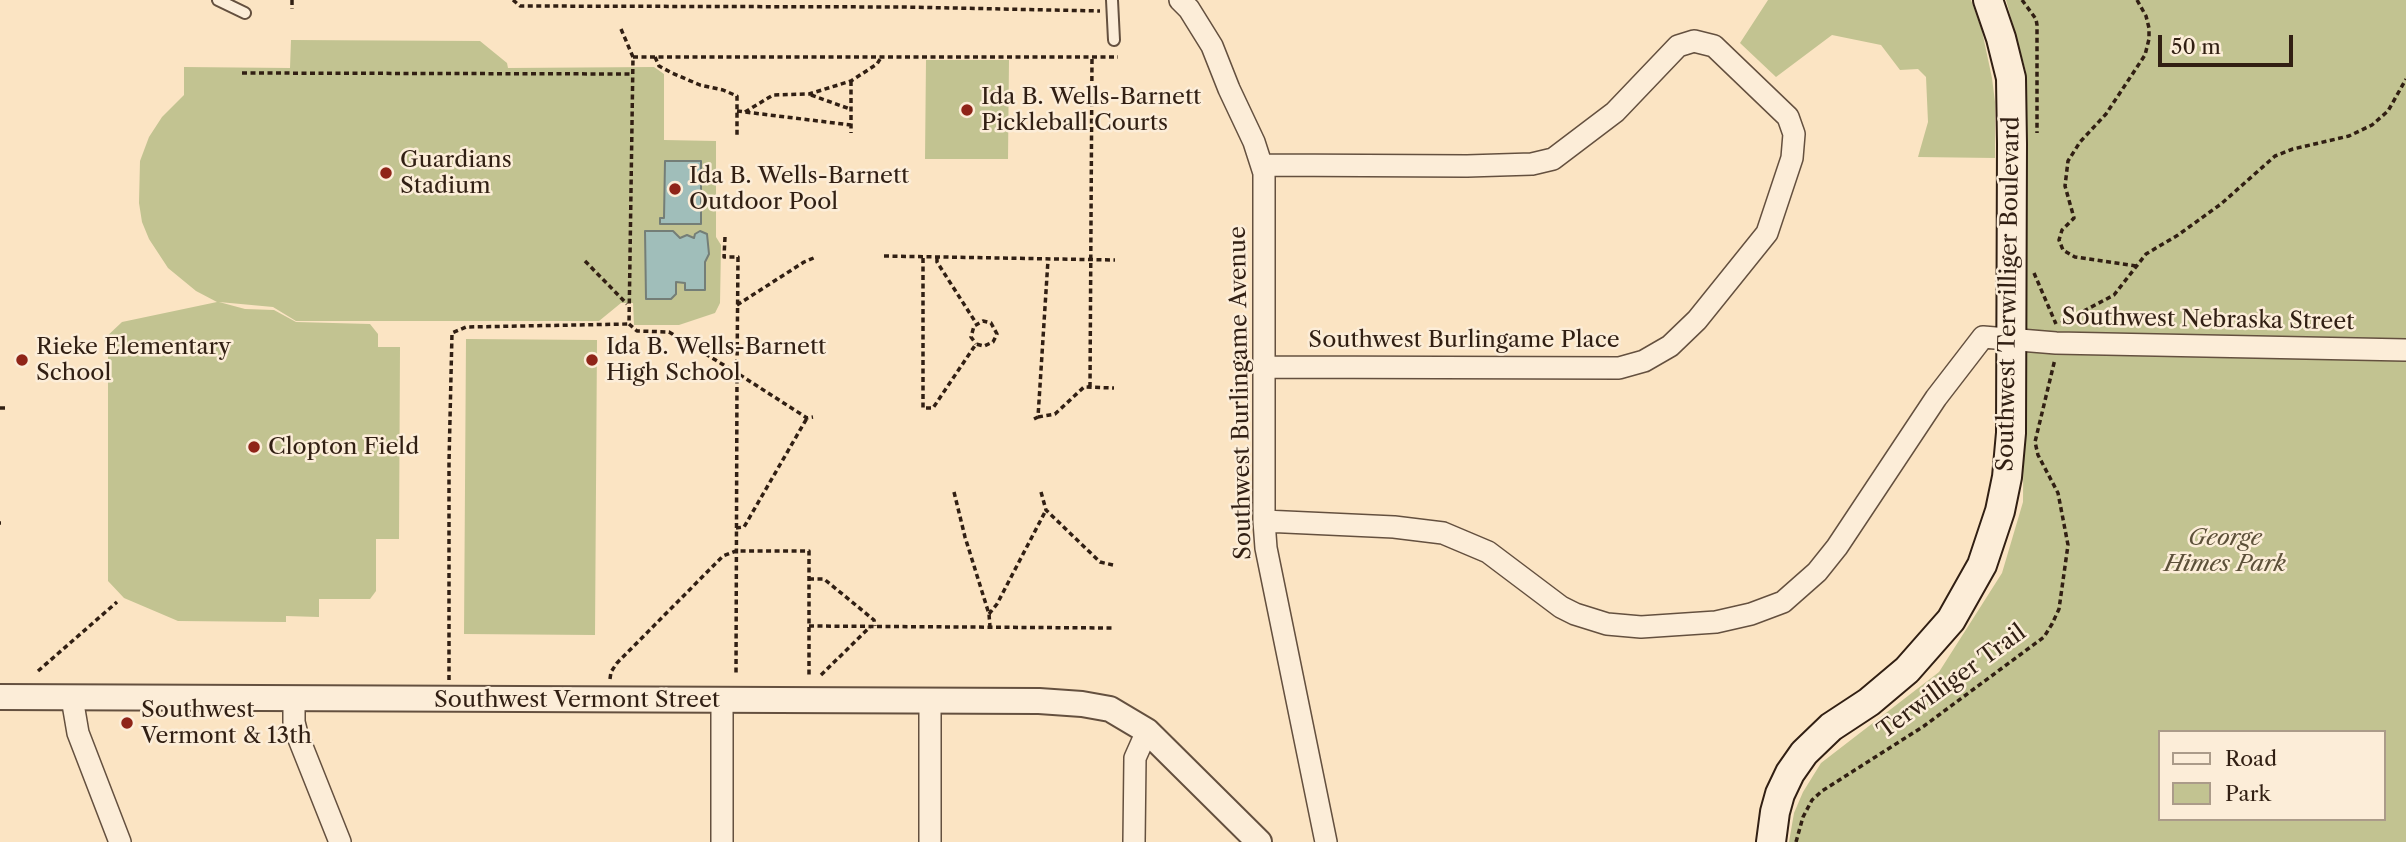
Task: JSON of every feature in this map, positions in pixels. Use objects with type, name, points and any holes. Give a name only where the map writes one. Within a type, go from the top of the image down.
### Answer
[{"type":"main road","name":"Southwest Terwilliger Boulevard","points":[[1771,842],[1775,812],[1790,773],[1804,753],[1831,727],[1889,685],[1921,656],[1951,620],[1982,565],[2000,511],[2010,454],[2011,78],[1988,0]]},
{"type":"street","name":"Southwest Burlingame Avenue","points":[[1180,0],[1189,9],[1212,46],[1263,165],[1264,521],[1269,569],[1326,842]]},
{"type":"street","name":"Southwest Burlingame Place","points":[[1263,165],[1467,166],[1532,164],[1553,159],[1615,112],[1678,46],[1694,41],[1714,46],[1788,117],[1794,134],[1792,158],[1768,233],[1697,320],[1670,346],[1644,361],[1619,368],[1265,367]]},
{"type":"street","name":"Southwest Nebraska Street","points":[[1264,521],[1394,527],[1443,533],[1488,552],[1561,607],[1575,614],[1607,624],[1660,627],[1716,622],[1751,614],[1783,602],[1817,572],[1837,547],[1936,398],[1980,339],[1986,336],[2026,342],[2083,344],[2406,349]]},
{"type":"street","name":"Southwest Vermont Street","points":[[0,698],[1039,701],[1082,704],[1110,709],[1147,731],[1259,842]]},
{"type":"street","points":[[72,698],[78,733],[120,842]]},
{"type":"street","points":[[294,698],[297,734],[340,842]]},
{"type":"street","points":[[722,701],[722,842]]},
{"type":"street","points":[[930,702],[930,842]]},
{"type":"street","points":[[1134,842],[1135,758],[1147,731]]},
{"type":"lane","points":[[218,0],[245,13]]},
{"type":"lane","points":[[1109,5],[1114,40]]},
{"type":"path","points":[[292,0],[292,9]]},
{"type":"path","points":[[513,0],[520,6],[1109,5]]},
{"type":"path","points":[[2137,0],[2149,28],[2150,39],[2145,55],[2106,114],[2083,137],[2068,161],[2064,186],[2074,218],[2062,230],[2059,240],[2063,250],[2075,257],[2137,266]]},
{"type":"path","points":[[621,29],[633,57],[629,324]]},
{"type":"path","points":[[745,112],[773,95],[809,94],[851,80],[877,64],[882,55]]},
{"type":"path","points":[[633,57],[1118,57]]},
{"type":"path","points":[[654,57],[659,66],[672,73],[737,96],[737,137]]},
{"type":"path","points":[[1090,387],[1092,57]]},
{"type":"path","points":[[242,73],[633,74]]},
{"type":"path","points":[[2056,325],[2114,295],[2150,251],[2178,235],[2221,204],[2275,156],[2349,136],[2372,125],[2388,111],[2406,79]]},
{"type":"path","points":[[851,80],[851,133]]},
{"type":"path","points":[[809,94],[851,109]]},
{"type":"path","points":[[737,111],[851,125]]},
{"type":"path","points":[[724,237],[724,257],[738,257],[736,675]]},
{"type":"path","points":[[884,256],[1115,260]]},
{"type":"path","points":[[737,304],[816,257]]},
{"type":"path","points":[[923,258],[923,408],[933,408],[976,344]]},
{"type":"path","points":[[937,258],[976,323]]},
{"type":"path","points":[[1048,260],[1036,418],[1055,414],[1082,388],[1114,388]]},
{"type":"path","points":[[585,261],[622,301],[629,305]]},
{"type":"path","points":[[976,323],[991,323],[997,334],[989,345],[976,344],[971,333],[976,323]]},
{"type":"path","points":[[450,699],[452,333],[466,327],[629,324],[637,331],[669,332],[807,418],[813,417]]},
{"type":"path","name":"Terwilliger Trail","points":[[1796,842],[1803,817],[1812,800],[1822,791],[1924,726],[2044,637],[2052,624],[2062,596],[2068,545],[2058,493],[2038,455],[2035,442],[2056,356]]},
{"type":"path","points":[[0,408],[7,408]]},
{"type":"path","points":[[736,528],[744,527],[807,418]]},
{"type":"path","points":[[954,492],[989,614],[990,626]]},
{"type":"path","points":[[1041,492],[1046,510],[1100,562],[1113,565]]},
{"type":"path","points":[[989,614],[998,604],[1046,510]]},
{"type":"path","points":[[611,700],[610,674],[617,663],[723,556],[736,551],[809,551],[809,675]]},
{"type":"path","points":[[809,579],[824,579],[874,620],[873,626],[821,675]]},
{"type":"path","points":[[38,671],[117,602]]},
{"type":"path","points":[[809,626],[1112,628]]},
{"type":"green space","points":[[1768,0],[1971,0],[1982,31],[1992,78],[1995,158],[1918,157],[1928,122],[1926,77],[1918,69],[1900,70],[1881,45],[1832,35],[1776,77],[1740,43]]},
{"type":"green space","name":"George Himes Park","points":[[2006,0],[2406,0],[2406,842],[1789,842],[1794,813],[1821,763],[1939,672],[2002,573],[2023,502],[2026,72]]},
{"type":"green space","points":[[291,40],[480,41],[507,63],[508,68],[654,67],[664,74],[664,140],[716,141],[716,237],[721,245],[720,303],[715,313],[679,325],[634,325],[633,303],[621,303],[599,321],[296,321],[273,307],[219,302],[245,309],[274,310],[296,322],[370,324],[378,334],[378,347],[400,347],[399,539],[376,539],[376,591],[370,599],[319,599],[319,617],[286,616],[286,622],[178,621],[124,598],[108,581],[108,355],[104,339],[122,322],[217,302],[196,291],[168,268],[149,239],[142,222],[139,203],[140,161],[149,137],[162,117],[184,95],[184,67],[290,68]]},
{"type":"green space","name":"Ida B. Wells-Barnett Pickleball Courts","points":[[926,60],[1009,60],[1008,159],[925,159]]},
{"type":"green space","points":[[466,339],[597,340],[595,635],[464,634]]},
{"type":"water","points":[[665,161],[701,161],[701,224],[660,224],[660,218],[664,218]]},
{"type":"water","points":[[645,231],[673,231],[680,238],[687,235],[694,238],[700,231],[707,234],[709,254],[705,262],[705,290],[685,290],[685,283],[676,282],[676,294],[671,299],[646,299]]},
{"type":"place","name":"Ida B. Wells-Barnett Pickleball Courts","points":[[967,110]]},
{"type":"place","name":"Guardians Stadium","points":[[386,173]]},
{"type":"place","name":"Ida B. Wells-Barnett Outdoor Pool","points":[[675,189]]},
{"type":"place","name":"Rieke Elementary School","points":[[22,360]]},
{"type":"place","name":"Ida B. Wells-Barnett High School","points":[[592,360]]},
{"type":"place","name":"Clopton Field","points":[[254,447]]},
{"type":"place","name":"Southwest Vermont & 13th","points":[[127,723]]}]
